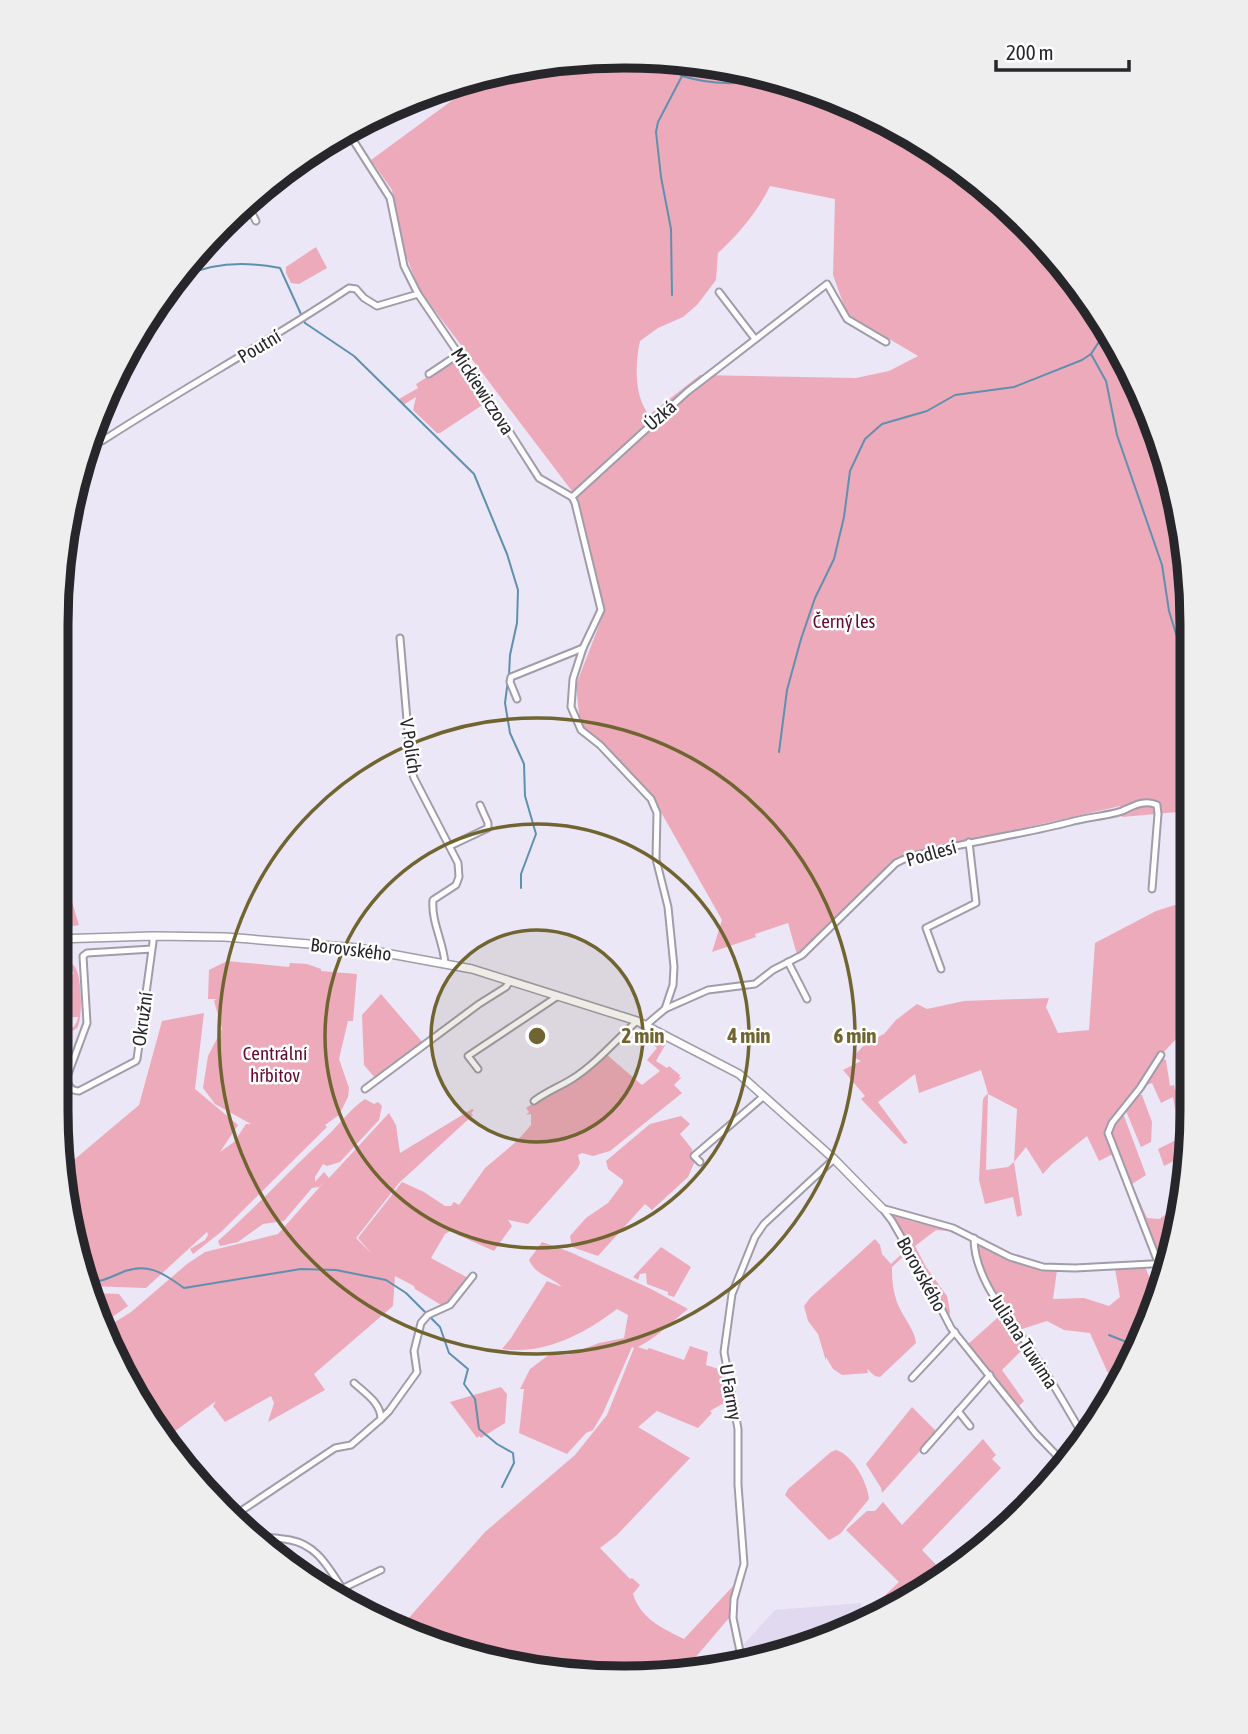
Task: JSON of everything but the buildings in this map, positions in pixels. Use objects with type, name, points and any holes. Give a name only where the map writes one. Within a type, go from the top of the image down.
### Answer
[{"type":"main road","name":"Borovského","points":[[68,939],[153,936],[285,941],[358,948],[445,963],[637,1020],[739,1074],[834,1159],[882,1208]]},
{"type":"street","name":"Mickiewiczova","points":[[353,139],[390,198],[404,266],[418,294],[539,478],[572,497]]},
{"type":"street","points":[[251,212],[256,221]]},
{"type":"street","name":"Úzká","points":[[572,497],[656,417],[827,284],[847,319],[886,342]]},
{"type":"street","name":"Poutní","points":[[102,441],[174,395],[252,351],[349,288],[356,289],[377,306],[418,294]]},
{"type":"street","points":[[719,292],[755,339]]},
{"type":"street","points":[[429,373],[459,354]]},
{"type":"street","points":[[572,497],[601,611],[583,648],[570,697],[577,723],[651,799],[657,813],[656,859],[668,907],[674,967],[673,985],[665,1009],[646,1025]]},
{"type":"street","name":"V Polích","points":[[400,638],[414,778],[458,863],[459,877],[456,885],[433,900],[432,910],[445,963]]},
{"type":"street","points":[[517,699],[510,682],[512,677],[583,648]]},
{"type":"street","name":"Podlesí","points":[[665,1009],[708,990],[755,984],[802,955],[896,863],[906,857],[1095,815],[1120,812],[1130,806],[1154,803],[1158,814],[1152,889]]},
{"type":"street","points":[[450,846],[488,828],[480,805]]},
{"type":"street","points":[[941,969],[926,928],[976,903],[969,842]]},
{"type":"street","name":"Okružní","points":[[68,1085],[79,1091],[137,1059],[153,936]]},
{"type":"street","name":"Okružní","points":[[68,1074],[87,1023],[83,958],[87,953],[152,949]]},
{"type":"street","points":[[788,962],[807,999]]},
{"type":"street","points":[[365,1089],[506,987],[510,981]]},
{"type":"street","points":[[478,1069],[468,1056],[558,996]]},
{"type":"street","points":[[534,1101],[587,1068],[637,1020]]},
{"type":"street","points":[[891,1215],[903,1214],[912,1219],[953,1228],[1010,1256],[1043,1267],[1074,1268],[1158,1262],[1108,1133],[1112,1123],[1140,1088],[1161,1055]]},
{"type":"street","points":[[700,1162],[694,1156],[764,1096]]},
{"type":"street","name":"U Farmy","points":[[740,1653],[733,1618],[734,1599],[744,1564],[737,1429],[724,1352],[732,1294],[755,1237],[764,1224],[834,1159]]},
{"type":"street","name":"Borovského","points":[[882,1208],[891,1215],[955,1332],[1036,1434],[1058,1457]]},
{"type":"street","name":"Juliana Tuwima","points":[[974,1238],[974,1248],[986,1283],[1035,1355],[1079,1429]]},
{"type":"street","points":[[240,1512],[335,1448],[351,1445],[390,1411],[417,1372],[414,1351],[421,1323],[428,1315],[450,1305],[473,1276]]},
{"type":"street","points":[[912,1378],[955,1332]]},
{"type":"street","points":[[923,1450],[990,1375]]},
{"type":"street","points":[[354,1383],[376,1403],[381,1411],[381,1419]]},
{"type":"street","points":[[958,1411],[970,1426]]},
{"type":"street","points":[[268,1536],[292,1540],[313,1549],[342,1588],[381,1570]]},
{"type":"shaded area","points":[[861,1603],[861,1612],[803,1636],[745,1652],[744,1644],[775,1610]]},
{"type":"green space","name":"Černý les","points":[[588,69],[660,69],[697,73],[768,87],[837,111],[902,143],[962,183],[1017,231],[1065,286],[1105,346],[1137,411],[1161,480],[1175,551],[1179,588],[1180,812],[1122,817],[1120,806],[903,856],[798,958],[788,923],[712,952],[722,920],[657,805],[580,724],[576,685],[603,615],[578,499],[420,291],[406,256],[392,190],[371,160],[454,99],[453,96],[480,87],[551,73]],"holes":[[[770,186],[835,199],[833,275],[847,314],[918,356],[889,371],[856,378],[700,375],[649,415],[638,389],[637,360],[640,341],[658,328],[683,317],[697,305],[716,280],[718,253],[747,222]]]},
{"type":"green space","points":[[316,247],[327,268],[299,284],[291,283],[286,267]]},
{"type":"green space","points":[[458,358],[487,402],[437,433],[413,410],[416,397],[403,405],[399,399],[418,388],[416,384]]},
{"type":"green space","points":[[68,889],[79,925],[68,927]]},
{"type":"green space","points":[[1180,903],[1180,1039],[1179,1036],[1159,1057],[1166,1060],[1170,1086],[1174,1085],[1175,1090],[1180,1089],[1179,1134],[1173,1097],[1161,1103],[1152,1083],[1144,1086],[1155,1061],[1147,1070],[1137,1091],[1106,1128],[1113,1154],[1099,1161],[1087,1136],[1043,1174],[1026,1147],[1014,1162],[1022,1215],[1017,1217],[1013,1197],[985,1204],[979,1180],[983,1099],[988,1093],[981,1070],[919,1093],[915,1074],[878,1102],[908,1143],[904,1144],[861,1099],[865,1096],[843,1070],[861,1061],[853,1057],[866,1043],[884,1034],[896,1020],[917,1004],[927,1009],[964,1001],[1049,998],[1046,1007],[1058,1033],[1089,1030],[1095,943],[1156,911]],"holes":[[[988,1094],[1017,1109],[1014,1162],[1008,1167],[986,1170]]]},
{"type":"green space","name":"Centrální hřbitov","points":[[227,961],[289,967],[290,963],[307,964],[321,971],[357,974],[353,1021],[348,1021],[339,1059],[349,1088],[348,1097],[339,1115],[325,1125],[327,1127],[221,1232],[193,1254],[190,1249],[205,1240],[207,1232],[146,1288],[97,1286],[79,1218],[71,1162],[139,1105],[162,1021],[204,1013],[195,1089],[238,1125],[220,1152],[234,1142],[246,1124],[251,1124],[215,1104],[203,1088],[208,1056],[222,1029],[214,1001],[216,999],[208,999],[209,970]]},
{"type":"green space","points":[[68,962],[77,972],[81,1007],[77,1028],[68,1034],[68,1030],[75,1025],[78,1017],[68,1017],[68,975],[74,974]]},
{"type":"green space","points":[[381,994],[424,1044],[376,1079],[364,1065],[362,1015]]},
{"type":"green space","points":[[661,1036],[668,1040],[656,1061],[667,1068],[669,1066],[680,1075],[679,1078],[682,1077],[674,1085],[682,1093],[610,1151],[593,1156],[582,1153],[578,1155],[580,1163],[577,1169],[528,1224],[508,1220],[512,1226],[494,1251],[452,1230],[445,1234],[431,1258],[470,1279],[448,1305],[441,1305],[395,1276],[393,1306],[314,1374],[325,1390],[268,1422],[274,1403],[271,1396],[225,1422],[213,1406],[216,1401],[172,1433],[143,1388],[112,1324],[131,1312],[205,1252],[278,1234],[325,1181],[319,1187],[312,1188],[284,1221],[263,1224],[238,1242],[220,1246],[218,1241],[355,1107],[365,1099],[374,1104],[378,1102],[382,1106],[379,1120],[340,1162],[327,1166],[323,1164],[315,1182],[324,1172],[329,1178],[389,1113],[396,1125],[400,1153],[474,1110],[471,1113],[473,1115],[399,1183],[356,1238],[372,1254],[358,1238],[402,1182],[445,1206],[451,1206],[454,1202],[459,1205],[485,1168],[517,1141],[531,1125],[531,1114],[526,1115],[529,1112],[526,1108],[606,1054],[642,1085],[660,1071],[647,1060],[657,1048],[653,1044]]},
{"type":"green space","points":[[1139,1095],[1142,1095],[1152,1122],[1151,1142],[1141,1147],[1126,1111]]},
{"type":"green space","points":[[681,1116],[690,1124],[680,1134],[692,1149],[695,1161],[688,1177],[652,1210],[645,1204],[598,1256],[572,1247],[570,1236],[586,1218],[608,1203],[623,1183],[623,1180],[608,1169],[606,1161],[650,1124]]},
{"type":"green space","points":[[1124,1116],[1146,1175],[1132,1184],[1147,1218],[1159,1219],[1170,1212],[1159,1259],[1110,1136],[1110,1128],[1118,1117]]},
{"type":"green space","points":[[1179,1138],[1177,1163],[1174,1161],[1164,1166],[1158,1149]]},
{"type":"green space","points":[[890,1213],[953,1232],[973,1242],[948,1231],[936,1230],[915,1246],[947,1296],[949,1321]]},
{"type":"green space","points":[[875,1239],[882,1254],[891,1264],[906,1250],[908,1252],[892,1267],[893,1282],[897,1302],[912,1329],[916,1343],[880,1377],[867,1369],[868,1373],[842,1375],[833,1369],[826,1357],[826,1361],[818,1334],[808,1321],[804,1306]]},
{"type":"green space","points":[[542,1242],[651,1289],[688,1309],[638,1347],[684,1360],[690,1346],[708,1352],[706,1365],[725,1371],[731,1399],[710,1411],[712,1413],[698,1428],[657,1411],[638,1427],[690,1458],[617,1535],[600,1548],[630,1579],[640,1585],[633,1594],[641,1610],[660,1627],[684,1639],[733,1586],[729,1618],[694,1659],[696,1661],[661,1665],[666,1659],[660,1665],[624,1666],[551,1661],[480,1647],[406,1621],[485,1532],[575,1455],[607,1415],[634,1348],[632,1347],[593,1430],[586,1433],[567,1454],[519,1433],[524,1389],[520,1389],[530,1369],[550,1354],[568,1355],[599,1343],[624,1338],[628,1315],[617,1309],[591,1327],[549,1346],[502,1349],[547,1281],[562,1287],[540,1273],[529,1260]]},
{"type":"green space","points":[[977,1243],[1031,1267],[1057,1270],[1053,1299],[1084,1298],[1109,1306],[1120,1297],[1115,1269],[1144,1265],[1152,1283],[1137,1323],[1111,1377],[1090,1333],[1064,1330],[1047,1321],[1022,1329],[987,1280]]},
{"type":"green space","points":[[661,1247],[691,1267],[674,1297],[647,1284],[646,1273],[640,1274],[638,1280],[633,1277]]},
{"type":"green space","points":[[100,1293],[119,1294],[128,1306],[109,1319]]},
{"type":"green space","points":[[1004,1312],[1026,1346],[1002,1370],[1024,1401],[1018,1407],[967,1345]]},
{"type":"green space","points":[[501,1387],[507,1394],[505,1423],[477,1438],[450,1402]]},
{"type":"green space","points":[[912,1407],[937,1432],[882,1493],[866,1464]]},
{"type":"green space","points":[[983,1439],[996,1455],[992,1459],[1001,1468],[922,1550],[939,1568],[876,1605],[899,1582],[846,1530],[867,1511],[875,1511],[883,1502],[902,1525]]},
{"type":"green space","points":[[836,1450],[848,1457],[858,1470],[869,1499],[840,1534],[829,1540],[785,1495],[788,1489]]},
{"type":"waterway","points":[[674,70],[681,75]]},
{"type":"waterway","points":[[672,295],[671,229],[661,177],[656,132],[658,122],[682,76],[719,83],[747,82]]},
{"type":"waterway","points":[[195,271],[232,264],[280,268],[305,323],[354,356],[474,474],[507,554],[518,590],[517,623],[509,675]]},
{"type":"waterway","points":[[1101,339],[1091,354],[1106,381],[1117,435],[1162,565],[1169,611],[1180,647]]},
{"type":"waterway","points":[[779,752],[787,690],[801,639],[815,598],[834,559],[844,517],[850,471],[865,439],[882,424],[927,411],[955,395],[1014,387],[1091,354]]},
{"type":"waterway","points":[[508,680],[505,703],[510,733],[524,764],[525,796],[536,834],[521,874],[521,888]]},
{"type":"waterway","points":[[95,1281],[137,1268],[161,1273],[184,1288],[301,1269],[336,1270],[386,1280],[406,1293],[440,1327],[449,1353],[468,1369],[464,1384],[475,1399],[479,1429],[513,1453],[514,1463],[502,1487]]},
{"type":"waterway","points":[[1109,1335],[1128,1343]]}]
